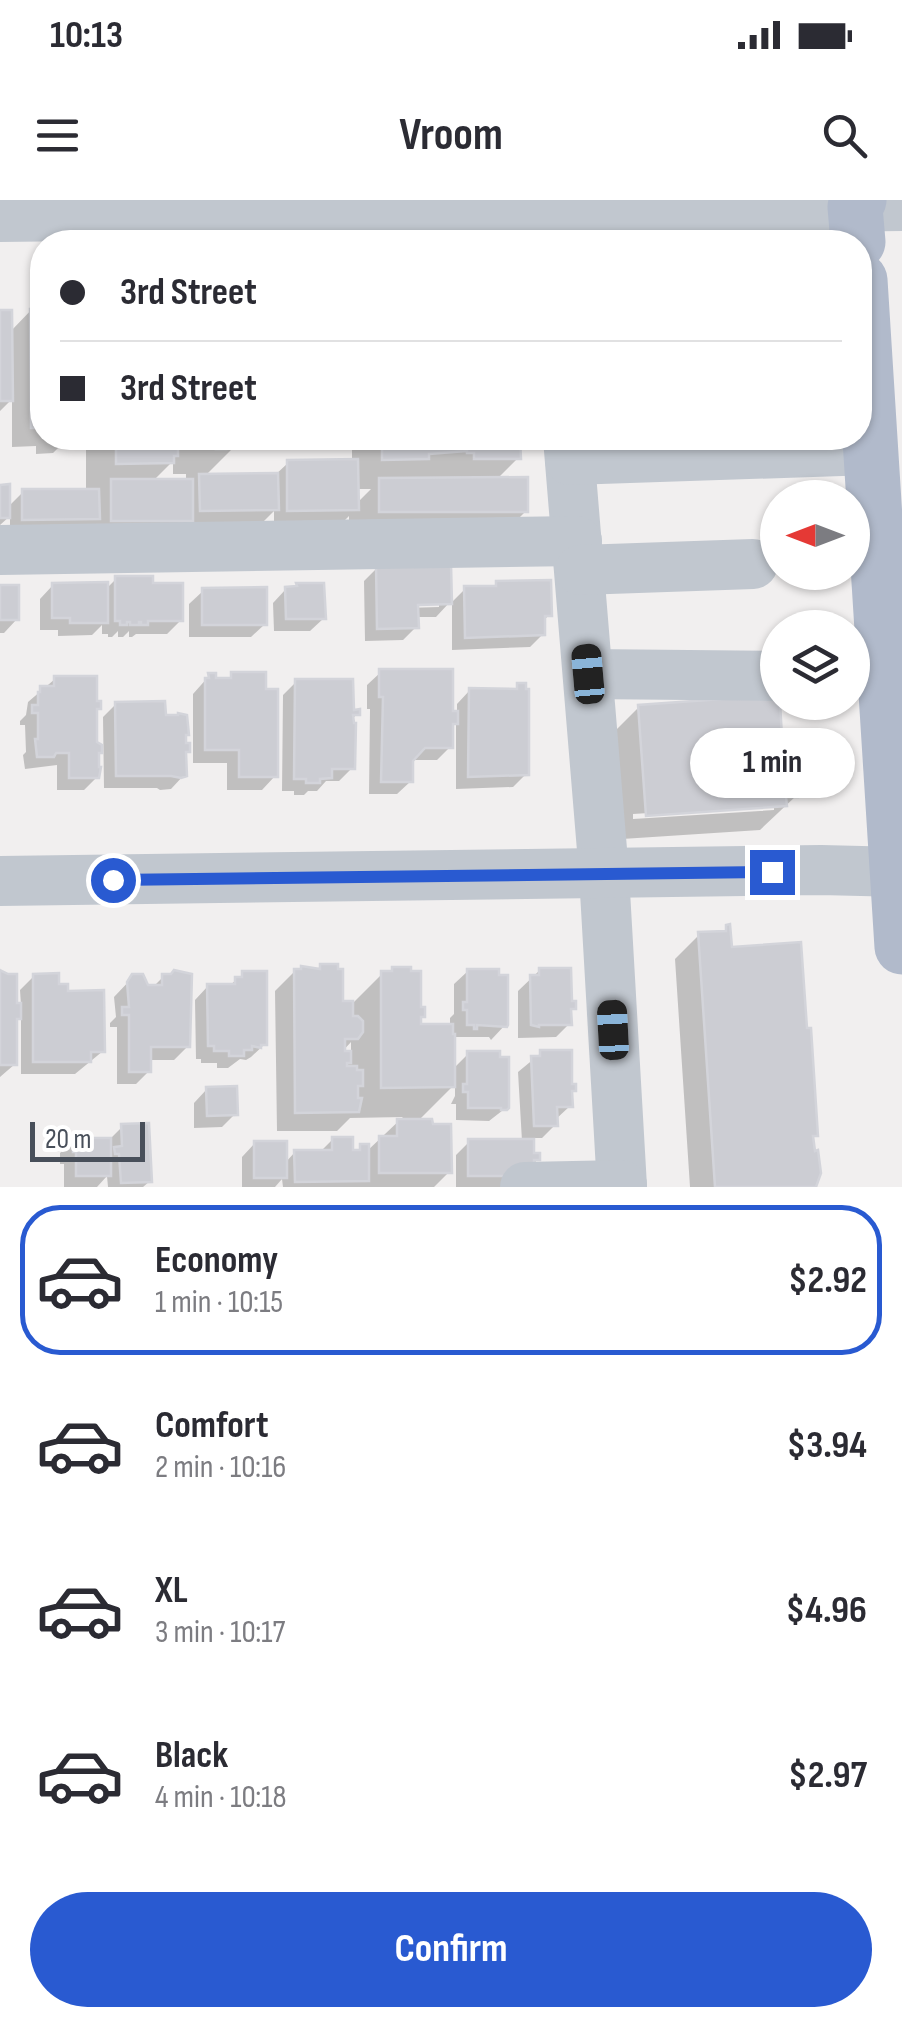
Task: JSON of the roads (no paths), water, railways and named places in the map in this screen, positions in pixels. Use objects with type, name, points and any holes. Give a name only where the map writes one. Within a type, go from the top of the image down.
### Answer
[{"type":"main road","points":[[869,610],[870,450]]},
{"type":"main road","points":[[870,685],[899,872],[902,947]]},
{"type":"street","points":[[0,217],[714,217],[864,211]]},
{"type":"street","points":[[525,1187],[622,1186],[604,874],[569,450]]},
{"type":"street","points":[[0,550],[578,555],[753,564]]},
{"type":"street","points":[[588,674],[760,676]]},
{"type":"street","points":[[0,881],[899,872]]}]
